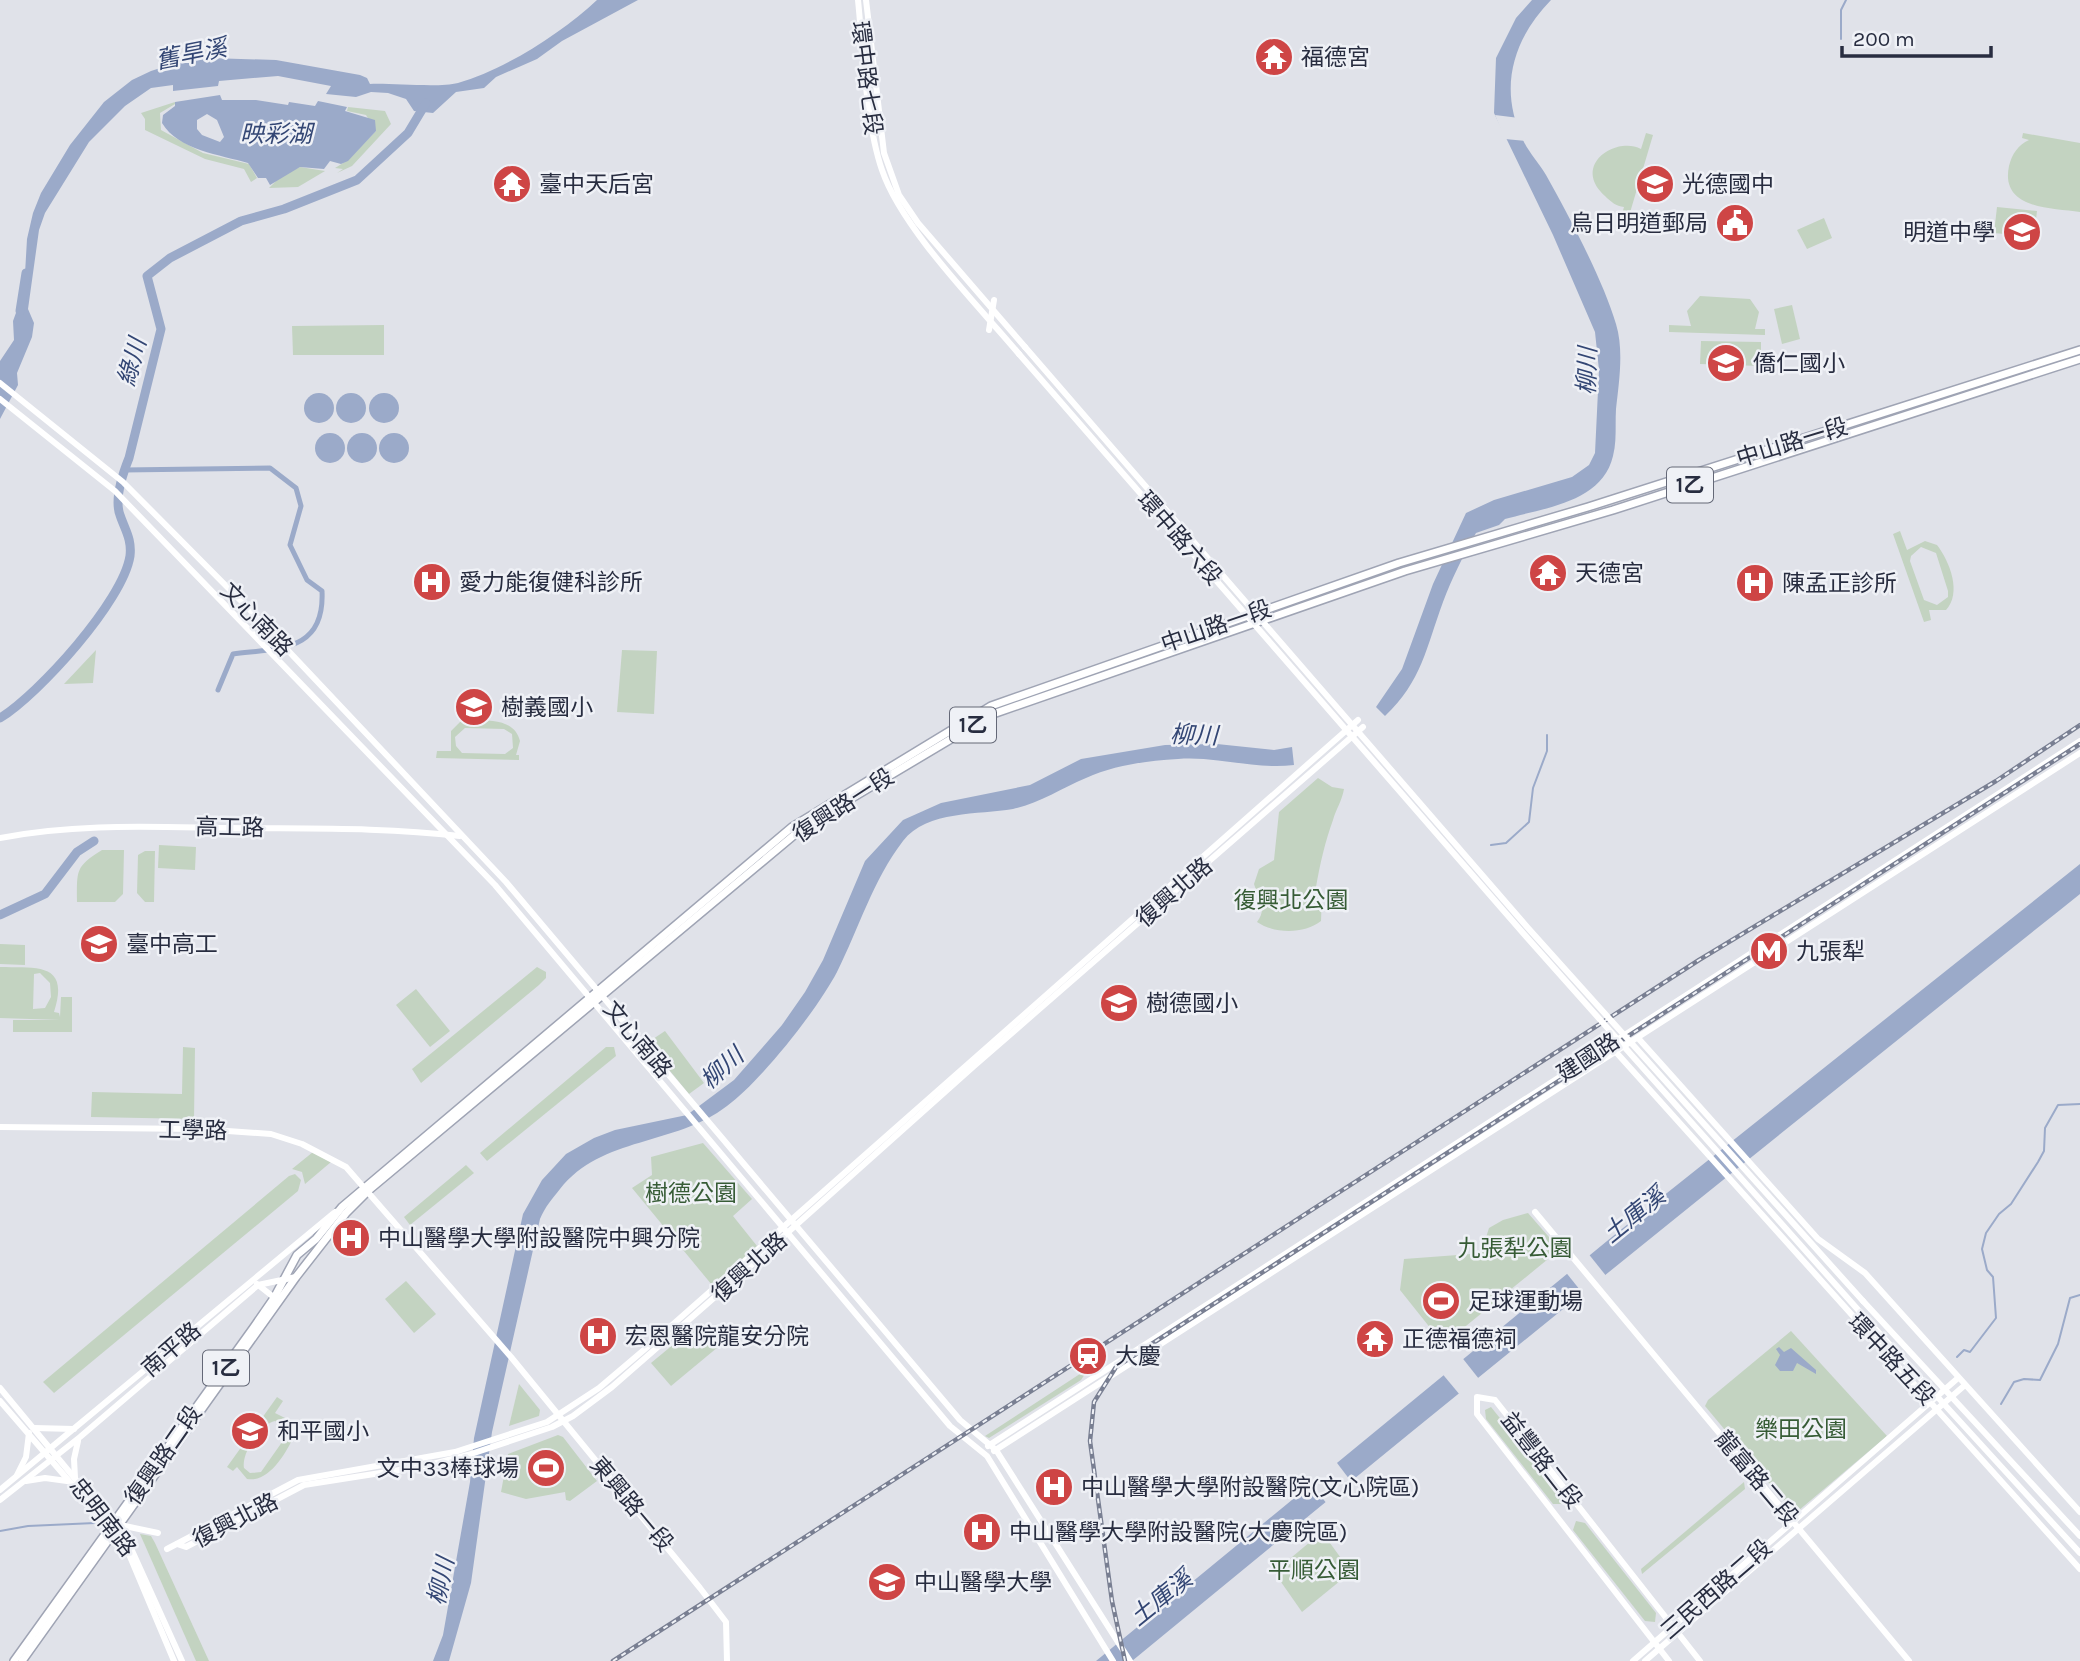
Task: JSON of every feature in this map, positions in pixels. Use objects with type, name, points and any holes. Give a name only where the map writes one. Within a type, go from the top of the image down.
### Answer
[{"type":"main road","name":"中山路一段","points":[[991,706],[1163,643],[1443,549],[1588,507],[2080,350]]},
{"type":"main road","name":"中山路一段","points":[[1405,571],[1613,510],[2080,359]]},
{"type":"main road","name":"復興路一段","points":[[600,993],[805,826],[974,724],[1019,705],[1405,571]]},
{"type":"main road","name":"復興路一段","points":[[367,1188],[592,1000],[792,827],[991,706]]},
{"type":"main road","name":"復興路二段","points":[[277,1300],[281,1282],[297,1255],[316,1239],[342,1207],[367,1188]]},
{"type":"main road","name":"復興路二段","points":[[22,1661],[277,1300],[367,1188]]},
{"type":"main road","name":"復興路二段","points":[[14,1661],[113,1529]]},
{"type":"street","name":"環中路七段","points":[[858,0],[881,155]]},
{"type":"street","name":"環中路七段","points":[[866,0],[869,63]]},
{"type":"street","name":"環中路六段","points":[[881,155],[909,210],[994,304],[1052,380],[1560,962],[1863,1301]]},
{"type":"street","name":"環中路六段","points":[[881,155],[897,205],[991,320],[1557,971],[1860,1312]]},
{"type":"street","points":[[989,330],[994,304]]},
{"type":"street","points":[[1050,366],[1052,380]]},
{"type":"street","name":"文心南路","points":[[0,383],[123,482],[249,609],[506,882],[960,1420],[996,1450],[1130,1661]]},
{"type":"street","name":"文心南路","points":[[0,399],[115,491],[495,884],[950,1426],[987,1456],[1113,1661]]},
{"type":"street","name":"復興北路","points":[[167,1549],[177,1545],[186,1547],[304,1485],[425,1466],[495,1444],[561,1418],[785,1231],[1360,724]]},
{"type":"street","name":"建國路","points":[[980,1451],[2080,741]]},
{"type":"street","name":"建國路","points":[[987,1456],[2080,753]]},
{"type":"street","name":"高工路","points":[[0,838],[47,829],[104,825],[369,827],[460,836]]},
{"type":"street","name":"環中路五段","points":[[1638,1038],[1818,1239],[1866,1273],[2080,1512]]},
{"type":"street","name":"環中路五段","points":[[1615,1051],[2080,1569]]},
{"type":"street","name":"工學路","points":[[0,1127],[199,1129],[271,1134],[302,1144],[346,1167],[367,1188]]},
{"type":"street","name":"東興路一段","points":[[367,1188],[511,1357],[726,1622],[727,1661]]},
{"type":"street","name":"南平路","points":[[0,1490],[80,1437],[342,1207]]},
{"type":"street","name":"龍富路二段","points":[[1535,1212],[1909,1661]]},
{"type":"street","points":[[256,1283],[281,1282],[296,1277]]},
{"type":"street","points":[[256,1283],[277,1300]]},
{"type":"street","name":"南平路","points":[[51,1455],[76,1428],[256,1283]]},
{"type":"street","name":"環中路五段","points":[[1863,1301],[2080,1536]]},
{"type":"street","name":"環中路五段","points":[[1860,1312],[2080,1553]]},
{"type":"street","name":"三民西路二段","points":[[1633,1661],[1958,1378]]},
{"type":"street","name":"三民西路二段","points":[[1646,1661],[1965,1385]]},
{"type":"street","name":"忠明南路","points":[[0,1388],[71,1480],[137,1559],[182,1661]]},
{"type":"street","name":"益豐路二段","points":[[1670,1661],[1477,1414],[1477,1397],[1495,1400],[1700,1661]]},
{"type":"street","name":"忠明南路","points":[[0,1401],[32,1431]]},
{"type":"street","points":[[76,1428],[32,1431],[18,1480],[71,1480],[80,1437]]},
{"type":"street","name":"南平路","points":[[0,1500],[18,1480]]},
{"type":"street","points":[[113,1529],[134,1527],[158,1532]]},
{"type":"street","name":"忠明南路","points":[[113,1529],[126,1547],[174,1661]]},
{"type":"green space","points":[[175,102],[160,113],[161,130],[203,153],[249,164],[257,178],[251,182],[244,169],[205,159],[145,130],[145,119],[141,113]]},
{"type":"green space","points":[[348,107],[385,111],[391,124],[352,166],[337,173],[343,169],[335,168],[348,160],[376,131],[366,115],[347,111]]},
{"type":"green space","points":[[1646,133],[1653,135],[1629,216],[1622,214],[1624,207],[1618,206],[1605,196],[1596,185],[1593,174],[1595,164],[1601,156],[1620,146],[1641,149]]},
{"type":"green space","points":[[2023,133],[2080,143],[2080,212],[2030,204],[2012,191],[2008,180],[2009,166],[2016,150],[2029,140],[2022,138]]},
{"type":"green space","points":[[300,167],[325,171],[298,187],[269,188],[282,175]]},
{"type":"green space","points":[[1997,207],[2037,211],[2034,237],[1994,233]]},
{"type":"green space","points":[[1824,218],[1832,238],[1807,249],[1797,230]]},
{"type":"green space","points":[[1700,296],[1750,299],[1759,312],[1755,329],[1765,329],[1765,335],[1669,332],[1669,325],[1691,326],[1687,311]]},
{"type":"green space","points":[[1792,305],[1800,339],[1782,344],[1774,309]]},
{"type":"green space","points":[[384,325],[384,355],[293,355],[292,326]]},
{"type":"green space","points":[[1701,341],[1761,342],[1761,366],[1700,364]]},
{"type":"green space","points":[[1900,531],[1907,550],[1925,541],[1937,545],[1950,569],[1954,586],[1951,603],[1946,610],[1929,610],[1931,620],[1924,622],[1893,534]],"holes":[[[1921,547],[1936,553],[1948,591],[1948,597],[1937,605],[1924,600],[1910,561],[1911,556]]]},
{"type":"green space","points":[[96,650],[93,683],[64,684]]},
{"type":"green space","points":[[622,650],[657,651],[654,714],[617,712]]},
{"type":"green space","points":[[462,720],[488,720],[505,724],[517,733],[520,741],[516,755],[519,755],[519,760],[436,758],[437,751],[451,751],[451,731]],"holes":[[[465,728],[504,729],[512,734],[513,748],[505,754],[462,753],[456,746],[455,737]]]},
{"type":"green space","name":"復興北公園","points":[[1318,778],[1332,787],[1344,789],[1325,845],[1316,887],[1322,893],[1321,921],[1298,930],[1272,929],[1257,922],[1262,907],[1254,884],[1259,869],[1274,860],[1279,812]]},
{"type":"green space","points":[[159,845],[196,847],[195,870],[158,868]]},
{"type":"green space","points":[[102,850],[124,850],[123,894],[115,902],[77,902],[79,870]]},
{"type":"green space","points":[[145,851],[155,851],[154,902],[145,902],[137,893],[138,855]]},
{"type":"green space","points":[[0,944],[25,945],[25,965],[0,964]]},
{"type":"green space","points":[[0,967],[38,968],[54,976],[58,984],[58,996],[54,1012],[59,1013],[60,1017],[61,997],[72,997],[72,1032],[13,1032],[13,1020],[60,1020],[0,1018]],"holes":[[[40,973],[50,983],[51,997],[45,1008],[33,1009],[34,974]]]},
{"type":"green space","points":[[537,967],[546,972],[546,978],[539,985],[421,1083],[412,1069]]},
{"type":"green space","points":[[416,989],[450,1031],[430,1047],[396,1005]]},
{"type":"green space","points":[[665,1031],[704,1083],[689,1094],[647,1043]]},
{"type":"green space","points":[[183,1047],[195,1048],[194,1119],[91,1117],[92,1092],[182,1094]]},
{"type":"green space","points":[[606,1047],[614,1047],[616,1056],[487,1161],[480,1153]]},
{"type":"green space","name":"樹德公園","points":[[703,1143],[752,1199],[733,1216],[757,1246],[712,1285],[632,1188],[652,1175],[651,1157]]},
{"type":"green space","points":[[313,1152],[331,1162],[305,1184],[302,1172],[292,1169]]},
{"type":"green space","points":[[466,1165],[474,1173],[410,1225],[404,1217]]},
{"type":"green space","points":[[295,1174],[301,1180],[298,1191],[54,1393],[43,1382],[289,1176]]},
{"type":"green space","name":"九張犁公園","points":[[1528,1213],[1555,1244],[1553,1255],[1450,1339],[1439,1339],[1400,1290],[1404,1259],[1471,1254],[1482,1250],[1489,1228],[1503,1220]]},
{"type":"green space","points":[[406,1281],[436,1314],[414,1333],[385,1299]]},
{"type":"green space","points":[[698,1324],[718,1347],[671,1386],[651,1363]]},
{"type":"green space","name":"樂田公園","points":[[1791,1331],[1887,1436],[1798,1511],[1790,1508],[1705,1406],[1708,1400]]},
{"type":"green space","points":[[1089,1368],[1081,1380],[989,1438],[985,1436]]},
{"type":"green space","points":[[519,1384],[540,1410],[539,1416],[509,1426]]},
{"type":"green space","points":[[277,1397],[283,1401],[275,1413],[291,1421],[294,1436],[276,1465],[255,1479],[247,1479],[237,1467],[233,1471],[227,1467]],"holes":[[[275,1421],[286,1426],[287,1435],[261,1472],[250,1473],[244,1468],[249,1447],[258,1433]]]},
{"type":"green space","points":[[1491,1407],[1562,1495],[1562,1504],[1553,1504],[1486,1419],[1485,1410]]},
{"type":"green space","name":"文中33棒球場","points":[[558,1435],[563,1437],[597,1481],[570,1501],[566,1500],[565,1492],[526,1499],[501,1492],[508,1454]]},
{"type":"green space","points":[[1744,1482],[1745,1489],[1642,1574],[1641,1569]]},
{"type":"green space","points":[[1576,1521],[1585,1523],[1656,1613],[1655,1622],[1645,1621],[1573,1530]]},
{"type":"green space","name":"平順公園","points":[[1322,1532],[1351,1572],[1302,1612],[1274,1572]]},
{"type":"green space","points":[[140,1534],[151,1536],[155,1543],[209,1661],[196,1661]]},
{"type":"water","name":"舊旱溪","points":[[597,0],[638,0],[562,41],[537,59],[496,77],[484,88],[456,92],[433,113],[414,111],[406,99],[388,93],[371,92],[356,97],[326,94],[331,86],[278,76],[219,81],[218,86],[173,91],[173,85],[151,88],[125,106],[89,142],[45,213],[39,230],[28,309],[34,323],[32,337],[17,373],[18,385],[0,419],[0,361],[14,340],[13,321],[24,291],[27,239],[33,213],[41,193],[70,145],[104,102],[132,80],[176,63],[210,58],[276,60],[360,75],[367,78],[370,84],[458,83],[494,69],[532,49]]},
{"type":"water","name":"柳川","points":[[1532,0],[1551,0],[1527,31],[1519,48],[1513,65],[1511,102],[1523,140],[1546,175],[1575,229],[1603,288],[1616,324],[1620,355],[1613,456],[1607,472],[1584,494],[1553,507],[1505,519],[1499,525],[1476,533],[1450,584],[1422,663],[1407,690],[1385,716],[1376,707],[1402,669],[1433,584],[1466,513],[1494,500],[1572,477],[1589,465],[1595,453],[1599,370],[1595,332],[1553,235],[1494,113],[1496,58],[1516,18]]},
{"type":"water","name":"映彩湖","points":[[220,95],[222,100],[256,100],[288,105],[289,102],[315,106],[318,101],[347,107],[345,111],[375,120],[376,131],[348,161],[341,164],[330,161],[324,169],[300,167],[270,185],[266,178],[258,178],[248,163],[201,150],[178,140],[162,123],[163,115],[175,106],[175,102]],"holes":[[[207,114],[217,120],[224,137],[220,142],[202,135],[197,129],[197,120]]]},
{"type":"water","points":[[319,393],[325,394],[333,402],[333,414],[325,422],[319,423],[313,422],[305,414],[304,408],[305,402],[313,394]]},
{"type":"water","points":[[351,393],[357,394],[365,402],[365,414],[357,422],[351,423],[345,422],[337,414],[336,408],[337,402],[345,394]]},
{"type":"water","points":[[384,393],[390,394],[398,402],[398,414],[390,422],[384,423],[378,422],[370,414],[369,408],[370,402],[378,394]]},
{"type":"water","points":[[330,433],[336,434],[344,442],[344,454],[336,462],[330,463],[324,462],[316,454],[315,448],[316,442],[324,434]]},
{"type":"water","points":[[362,433],[368,434],[376,442],[376,454],[368,462],[362,463],[356,462],[348,454],[347,448],[348,442],[356,434]]},
{"type":"water","points":[[394,433],[400,434],[408,442],[408,454],[400,462],[394,463],[388,462],[380,454],[379,448],[380,442],[388,434]]},
{"type":"water","points":[[1217,744],[1274,750],[1292,747],[1294,765],[1265,766],[1207,759],[1131,764],[1097,774],[1022,807],[939,819],[913,831],[892,856],[883,872],[828,988],[787,1044],[756,1080],[741,1095],[707,1119],[596,1159],[577,1172],[560,1189],[540,1219],[492,1432],[471,1583],[449,1661],[433,1661],[443,1635],[470,1482],[474,1438],[523,1214],[542,1180],[566,1154],[594,1138],[615,1130],[687,1115],[734,1080],[782,1025],[805,992],[823,960],[865,861],[903,820],[941,803],[1030,785],[1081,759],[1165,745]]},
{"type":"water","points":[[2080,864],[2080,894],[1604,1276],[1132,1661],[1096,1661],[1618,1232]]},
{"type":"water","points":[[1779,1347],[1784,1352],[1791,1348],[1816,1370],[1816,1374],[1797,1363],[1793,1371],[1780,1371],[1775,1365],[1780,1355],[1776,1349]]},
{"type":"pier","points":[[1495,115],[1519,118],[1526,141],[1505,139]]},
{"type":"pier","points":[[1587,1252],[1607,1277],[1584,1295],[1564,1270]]},
{"type":"pier","points":[[1460,1355],[1479,1379],[1460,1395],[1440,1371]]},
{"type":"pier","points":[[1334,1459],[1353,1484],[1328,1505],[1308,1481]]},
{"type":"waterway","points":[[1841,39],[1841,10],[1846,0]]},
{"type":"waterway","name":"綠川","points":[[0,718],[36,689],[77,645],[96,621],[124,575],[130,550],[118,509],[119,494],[161,329],[147,276],[170,258],[241,221],[284,209],[357,180],[408,133],[426,103]]},
{"type":"waterway","name":"舊旱溪","points":[[20,311],[26,273]]},
{"type":"waterway","points":[[124,470],[270,468],[296,488],[301,506],[290,545],[307,580],[322,591],[321,611],[316,626],[307,636],[282,648],[233,654],[218,690]]},
{"type":"waterway","points":[[1491,845],[1506,843],[1529,822],[1533,788],[1547,751],[1547,735]]},
{"type":"waterway","points":[[0,915],[45,894],[77,852],[94,841]]},
{"type":"waterway","points":[[1957,1357],[1964,1350],[1970,1352],[1996,1318],[1993,1277],[1987,1270],[1982,1249],[1986,1233],[1999,1214],[2011,1204],[2038,1162],[2044,1151],[2045,1128],[2058,1105],[2080,1104]]},
{"type":"waterway","points":[[2001,1404],[2014,1382],[2024,1379],[2040,1380],[2058,1344],[2070,1298],[2080,1295]]},
{"type":"waterway","points":[[0,1531],[28,1526],[95,1523]]},
{"type":"railway","points":[[613,1661],[1699,960],[1996,781],[2080,725]]},
{"type":"railway","points":[[1125,1661],[1112,1601],[1090,1441],[1094,1402],[1116,1367],[2080,744]]},
{"type":"place","name":"福德宮","points":[[1274,57]]},
{"type":"place","name":"臺中天后宮","points":[[512,184]]},
{"type":"place","name":"光德國中","points":[[1655,184]]},
{"type":"place","name":"烏日明道郵局","points":[[1735,223]]},
{"type":"place","name":"明道中學","points":[[2022,232]]},
{"type":"place","name":"僑仁國小","points":[[1726,363]]},
{"type":"place","name":"天德宮","points":[[1548,573]]},
{"type":"place","name":"愛力能復健科診所","points":[[432,582]]},
{"type":"place","name":"陳孟正診所","points":[[1755,583]]},
{"type":"place","name":"樹義國小","points":[[474,707]]},
{"type":"place","name":"臺中高工","points":[[99,944]]},
{"type":"place","name":"九張犁","points":[[1769,951]]},
{"type":"place","name":"樹德國小","points":[[1119,1003]]},
{"type":"place","name":"中山醫學大學附設醫院中興分院","points":[[351,1238]]},
{"type":"place","name":"足球運動場","points":[[1441,1301]]},
{"type":"place","name":"宏恩醫院龍安分院","points":[[598,1336]]},
{"type":"place","name":"正德福德祠","points":[[1375,1339]]},
{"type":"place","name":"大慶","points":[[1088,1356]]},
{"type":"place","name":"和平國小","points":[[250,1431]]},
{"type":"place","name":"文中33棒球場","points":[[546,1468]]},
{"type":"place","name":"中山醫學大學附設醫院(文心院區)","points":[[1054,1487]]},
{"type":"place","name":"中山醫學大學附設醫院(大慶院區)","points":[[982,1532]]},
{"type":"place","name":"中山醫學大學","points":[[887,1582]]},
{"type":"water label","name":"土庫溪","points":[[1634,1215]]},
{"type":"water label","name":"土庫溪","points":[[1161,1598]]}]
